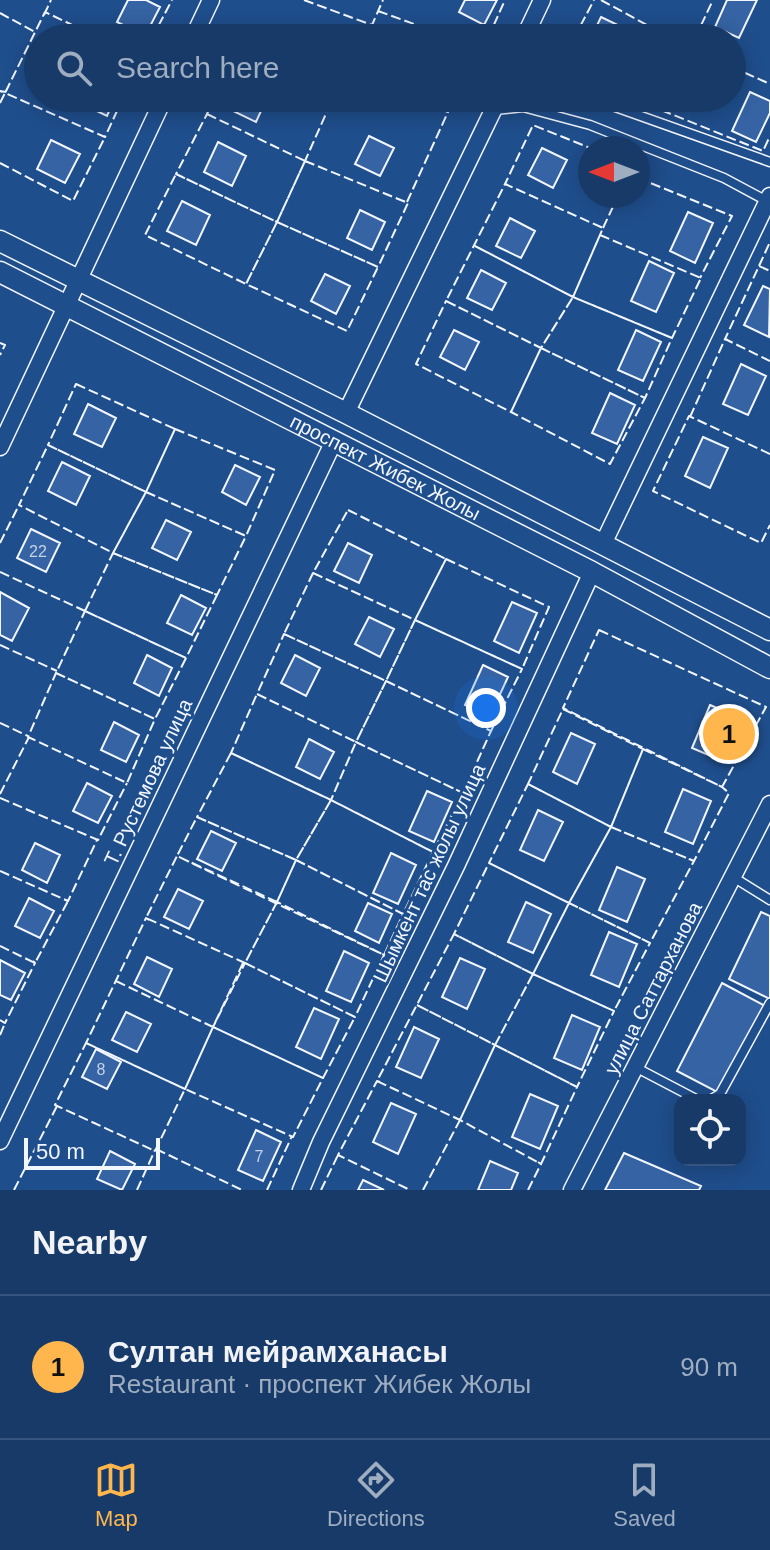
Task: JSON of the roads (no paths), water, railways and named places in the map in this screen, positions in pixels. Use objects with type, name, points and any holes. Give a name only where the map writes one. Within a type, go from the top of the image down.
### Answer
[{"type":"street","points":[[200,24],[211,0]]},
{"type":"street","points":[[531,24],[542,0]]},
{"type":"street","points":[[0,447],[157,112]]},
{"type":"street","points":[[346,413],[492,112]]},
{"type":"street","points":[[603,544],[769,199]]},
{"type":"street","name":"проспект Жибек Жолы","points":[[0,241],[346,413],[770,630]]},
{"type":"street","name":"проспект Жибек Жолы","points":[[0,272],[592,572],[770,668]]},
{"type":"street","name":"Т. Рустемова улица","points":[[0,1141],[334,441]]},
{"type":"street","name":"Шымкент тас жолы улица","points":[[301,1190],[321,1142],[462,854],[592,572]]},
{"type":"street","name":"улица Саттарханова","points":[[572,1190],[770,804]]},
{"type":"lane","points":[[542,112],[590,125],[769,199]]},
{"type":"lane","points":[[629,112],[770,162]]},
{"type":"lane","points":[[732,877],[770,900]]},
{"type":"lane","points":[[720,1094],[770,1003]]},
{"type":"lane","points":[[635,1067],[687,1094]]},
{"type":"place","name":"Султан мейрамханасы","points":[[729,734]]}]
